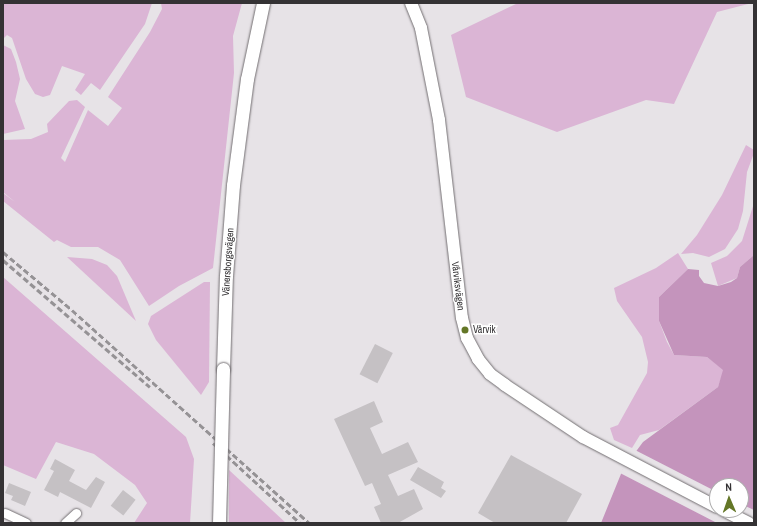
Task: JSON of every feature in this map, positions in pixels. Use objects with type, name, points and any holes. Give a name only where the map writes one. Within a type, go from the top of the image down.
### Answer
[{"type":"main road","name":"Vänersborgsvägen","points":[[219,523],[226,276],[233,185],[247,79],[263,3]]},
{"type":"street","name":"Vårviksvägen","points":[[411,3],[421,28],[439,120],[457,279],[465,330],[470,346],[482,365],[505,386],[583,437],[709,503]]},
{"type":"street","points":[[5,513],[26,523]]},
{"type":"street","points":[[65,523],[76,513]]},
{"type":"street","points":[[739,518],[749,523]]},
{"type":"shaded area","points":[[3,3],[152,3],[145,24],[100,90],[91,83],[81,95],[75,90],[85,74],[62,66],[50,95],[43,97],[35,94],[26,79],[12,38],[7,35],[3,39]]},
{"type":"shaded area","points":[[161,3],[242,3],[233,36],[234,73],[213,268],[179,286],[149,306],[120,260],[98,247],[71,247],[57,240],[54,242],[3,201],[3,193],[15,202],[3,192],[3,140],[31,139],[48,132],[47,124],[69,101],[77,100],[85,107],[61,158],[65,162],[88,110],[108,126],[122,108],[108,97],[150,32],[162,9]]},
{"type":"shaded area","points":[[518,3],[752,3],[717,12],[674,104],[646,100],[557,132],[466,97],[451,35]]},
{"type":"shaded area","points":[[3,45],[11,49],[16,62],[20,79],[15,101],[25,129],[3,134]]},
{"type":"shaded area","points":[[746,145],[754,150],[754,153],[747,172],[743,211],[738,229],[725,249],[709,257],[693,253],[681,254],[697,235],[722,195]]},
{"type":"shaded area","points":[[754,203],[754,255],[740,267],[737,278],[718,286],[711,263],[727,256],[742,241]]},
{"type":"shaded area","points":[[678,253],[688,269],[659,297],[659,321],[667,342],[674,355],[707,357],[724,370],[718,387],[659,430],[640,435],[632,448],[614,440],[610,428],[618,425],[647,373],[648,362],[642,337],[617,301],[614,288],[656,268]]},
{"type":"shaded area","points":[[754,255],[754,523],[601,523],[623,469],[643,442],[718,387],[723,370],[707,357],[674,355],[659,321],[659,297],[688,269],[699,270],[699,276],[704,283],[718,286],[731,282],[737,278],[740,267]]},
{"type":"shaded area","points":[[67,257],[92,259],[107,265],[117,276],[136,321]]},
{"type":"shaded area","points":[[3,277],[186,437],[194,459],[190,523],[134,523],[147,503],[135,485],[94,454],[56,442],[36,479],[3,465]]},
{"type":"shaded area","points":[[204,282],[210,282],[209,382],[201,395],[156,340],[148,324],[151,316]]},
{"type":"shaded area","points":[[229,470],[286,523],[229,523]]},
{"type":"pier","points":[[635,450],[709,488],[709,518],[749,518],[749,508],[754,510],[754,523],[717,523],[620,473]]},
{"type":"building","points":[[375,344],[393,353],[377,383],[360,374]]},
{"type":"building","points":[[374,401],[383,422],[370,428],[382,454],[408,442],[418,462],[388,475],[398,496],[414,489],[423,509],[398,523],[381,523],[374,507],[381,504],[372,483],[365,486],[334,419]]},
{"type":"building","points":[[511,455],[582,494],[566,523],[495,523],[478,513]]},
{"type":"building","points":[[55,459],[75,470],[69,481],[86,490],[96,477],[105,482],[91,508],[60,492],[58,497],[44,490],[54,471],[50,469]]},
{"type":"building","points":[[418,467],[444,482],[441,488],[446,491],[441,498],[410,480]]},
{"type":"building","points":[[9,483],[31,492],[25,506],[11,500],[13,496],[5,493]]},
{"type":"building","points":[[123,490],[136,500],[123,516],[111,506]]},
{"type":"railway","points":[[3,252],[72,310],[309,523]]},
{"type":"railway","points":[[3,260],[150,387]]},
{"type":"railway","points":[[213,443],[300,523]]},
{"type":"place","name":"Vårvik","points":[[465,330]]}]
